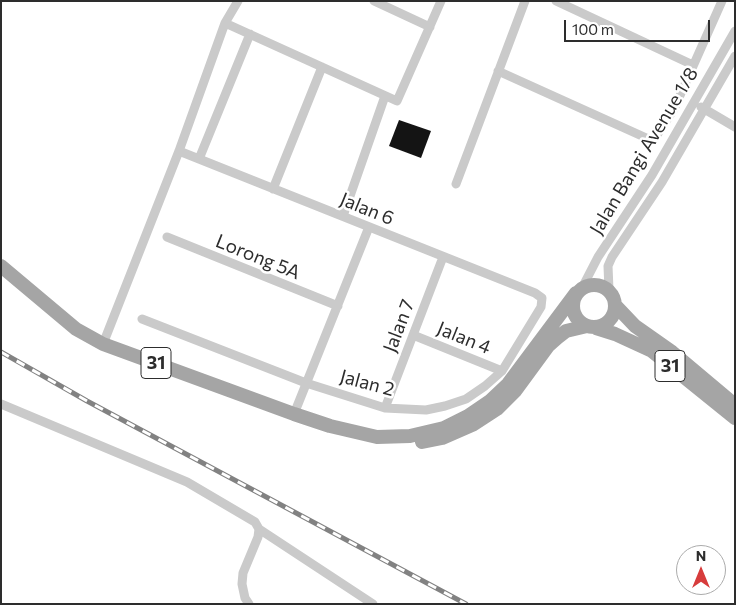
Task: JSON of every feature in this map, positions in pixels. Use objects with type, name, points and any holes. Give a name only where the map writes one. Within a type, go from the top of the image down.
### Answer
[{"type":"main road","name":"31","points":[[1,266],[76,329],[103,344],[330,426],[369,443],[403,446],[442,438],[474,424],[497,409],[515,391],[556,338],[566,331],[591,327],[615,334],[652,351],[735,418]]},
{"type":"main road","points":[[596,284],[609,290],[614,297],[616,306],[615,314],[610,321],[604,326],[591,327],[578,321],[573,312],[573,302],[579,291],[596,284]]},
{"type":"main road","name":"31","points":[[330,426],[377,437],[410,436],[444,428],[468,416],[490,401],[508,384],[579,291]]},
{"type":"main road","name":"31","points":[[616,306],[635,326],[672,352],[735,405]]},
{"type":"street","points":[[103,344],[180,151],[225,23],[238,1]]},
{"type":"street","points":[[374,1],[430,27]]},
{"type":"street","points":[[225,23],[397,102],[441,1]]},
{"type":"street","points":[[456,184],[525,1]]},
{"type":"street","points":[[556,1],[694,65]]},
{"type":"street","points":[[498,71],[653,141],[674,110],[722,1]]},
{"type":"street","name":"Jalan Bangi Avenue 1/8","points":[[579,291],[598,257],[652,175],[735,31]]},
{"type":"street","points":[[199,159],[250,34]]},
{"type":"street","name":"Jalan Bangi Avenue 1/8","points":[[609,290],[608,266],[612,257],[662,182],[735,56]]},
{"type":"street","points":[[273,188],[322,67]]},
{"type":"street","points":[[343,216],[385,96]]},
{"type":"street","points":[[695,103],[735,127]]},
{"type":"street","name":"Jalan 6","points":[[180,151],[443,257],[536,292],[542,298]]},
{"type":"street","points":[[294,414],[370,227]]},
{"type":"street","name":"Lorong 5A","points":[[167,237],[338,306]]},
{"type":"street","name":"Jalan 7","points":[[385,408],[443,257]]},
{"type":"street","name":"Jalan 2","points":[[142,319],[306,383],[385,408],[426,410],[466,399],[502,371],[541,307],[542,298]]},
{"type":"street","name":"Jalan 4","points":[[413,335],[502,371]]},
{"type":"street","points":[[1,404],[187,482],[255,522],[259,529],[373,604]]},
{"type":"street","points":[[249,604],[245,598],[242,584],[243,573],[258,537],[259,529]]},
{"type":"building","points":[[399,120],[431,131],[421,158],[389,146]]},
{"type":"railway","points":[[1,352],[87,401],[466,604]]}]
